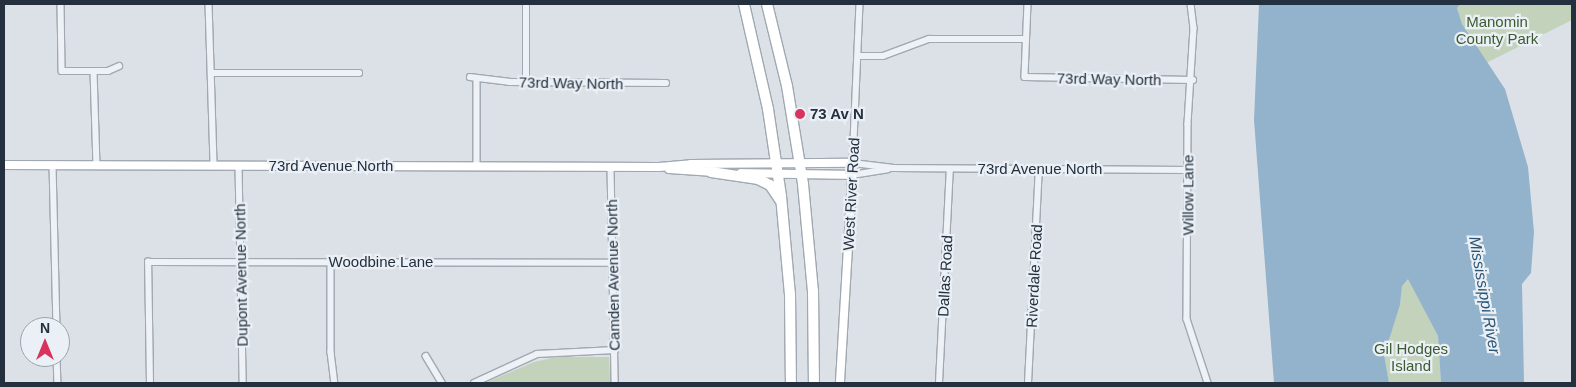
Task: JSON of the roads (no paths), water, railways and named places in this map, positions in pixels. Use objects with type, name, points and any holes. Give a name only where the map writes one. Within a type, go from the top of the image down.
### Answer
[{"type":"highway","points":[[744,4],[777,162],[790,294],[791,383]]},
{"type":"highway","points":[[768,4],[802,174],[812,276],[814,383]]},
{"type":"highway","points":[[711,172],[763,181],[773,188],[782,205]]},
{"type":"street","points":[[61,4],[62,71],[108,71],[119,66]]},
{"type":"street","points":[[208,4],[214,166]]},
{"type":"street","points":[[526,4],[526,82]]},
{"type":"street","name":"West River Road","points":[[840,383],[860,4]]},
{"type":"street","points":[[858,56],[884,56],[930,39],[1026,38],[1028,4]]},
{"type":"street","name":"Willow Lane","points":[[1191,4],[1193,80],[1188,170],[1187,319],[1208,383]]},
{"type":"street","name":"73rd Way North","points":[[1026,38],[1025,78],[1193,80]]},
{"type":"street","points":[[94,71],[97,165]]},
{"type":"street","points":[[211,73],[359,73]]},
{"type":"street","name":"73rd Way North","points":[[470,77],[526,82],[666,83]]},
{"type":"street","points":[[477,79],[478,167]]},
{"type":"street","name":"73rd Avenue North","points":[[4,165],[659,167],[800,162],[853,163],[892,168],[1188,170]]},
{"type":"street","points":[[53,165],[57,317]]},
{"type":"street","name":"Dupont Avenue North","points":[[239,166],[243,383]]},
{"type":"street","name":"Camden Avenue North","points":[[611,167],[615,383]]},
{"type":"street","name":"73rd Avenue North","points":[[659,167],[711,172],[852,175],[892,168]]},
{"type":"street","name":"Dallas Road","points":[[940,383],[950,169]]},
{"type":"street","name":"Riverdale Road","points":[[1028,383],[1039,169]]},
{"type":"street","name":"Woodbine Lane","points":[[150,383],[148,262],[614,263]]},
{"type":"street","points":[[331,262],[331,352],[335,383]]},
{"type":"street","points":[[474,383],[537,354],[615,350]]},
{"type":"street","points":[[426,356],[442,383]]},
{"type":"street","points":[[57,367],[58,383]]},
{"type":"water","name":"Mississippi River","points":[[1259,4],[1460,4],[1457,8],[1462,24],[1505,89],[1528,167],[1534,232],[1531,273],[1522,284],[1524,383],[1441,383],[1438,336],[1408,279],[1402,286],[1400,305],[1384,355],[1389,383],[1274,383],[1254,120]]},
{"type":"place","name":"73 Av N","points":[[800,114]]},
{"type":"park label","name":"Manomin County Park","points":[[1497,30]]},
{"type":"park label","name":"Gil Hodges Island","points":[[1411,356]]}]
